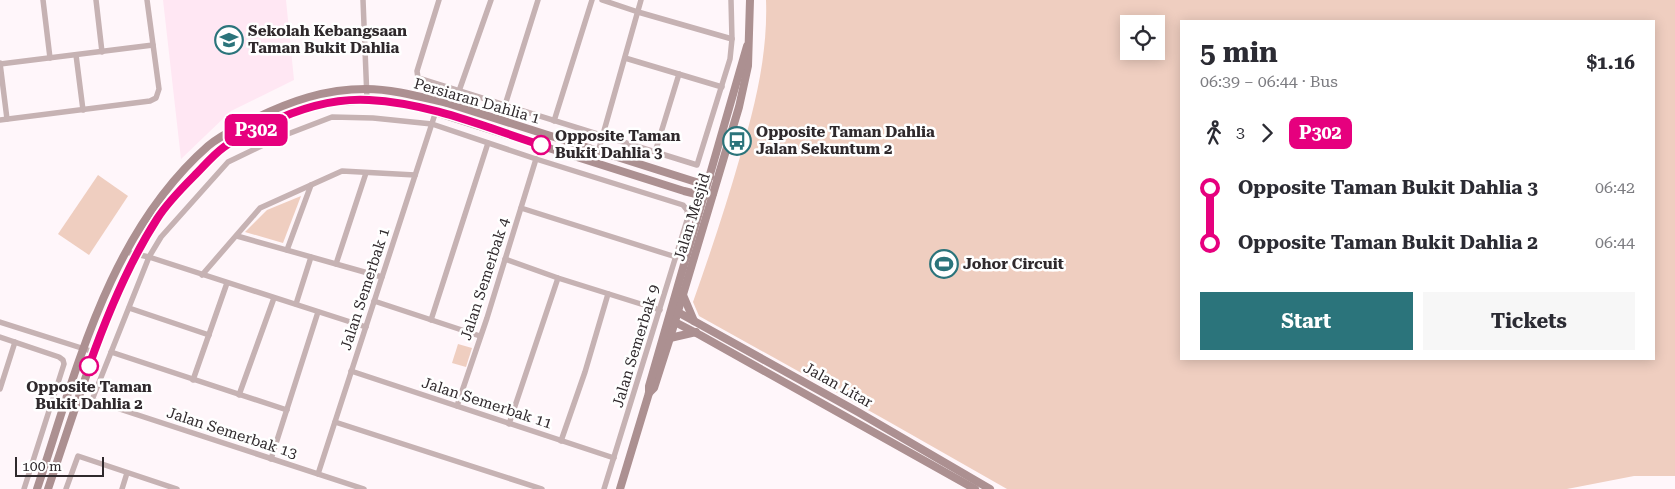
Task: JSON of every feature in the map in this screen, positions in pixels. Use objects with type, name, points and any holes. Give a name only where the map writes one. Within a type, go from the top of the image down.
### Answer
[{"type":"street","points":[[43,0],[50,58]]},
{"type":"street","points":[[96,0],[102,52]]},
{"type":"street","points":[[147,0],[159,89],[156,98],[150,102],[3,119],[0,64],[153,45]]},
{"type":"street","points":[[363,0],[367,99]]},
{"type":"street","points":[[439,0],[416,73],[418,78],[698,166],[730,59],[732,39],[731,0]]},
{"type":"street","points":[[459,91],[491,0]]},
{"type":"street","points":[[504,105],[538,0]]},
{"type":"street","points":[[554,121],[592,0]]},
{"type":"street","points":[[602,0],[732,39]]},
{"type":"street","points":[[598,152],[641,0]]},
{"type":"street","name":"Jalan Mesjid","points":[[674,310],[683,295],[740,99],[748,66],[747,46],[750,0]]},
{"type":"street","name":"Jalan Mesjid","points":[[620,489],[649,393],[649,386],[674,310],[747,46]]},
{"type":"street","points":[[76,55],[83,110]]},
{"type":"street","points":[[625,58],[722,87]]},
{"type":"street","points":[[656,149],[679,74]]},
{"type":"street","name":"Persiaran Dahlia 1","points":[[37,489],[108,284],[149,214],[164,193],[209,145],[222,136],[269,112],[301,99],[329,92],[368,89],[413,95],[700,183],[710,177]]},
{"type":"street","name":"Persiaran Dahlia 1","points":[[48,489],[94,352],[136,254],[158,217],[216,153],[273,121],[291,113],[322,104],[346,100],[367,99],[413,105],[704,196]]},
{"type":"street","name":"Jalan Semerbak 1","points":[[318,474],[436,111]]},
{"type":"street","points":[[269,112],[280,137]]},
{"type":"street","points":[[287,410],[111,352],[149,258],[161,238],[228,162],[280,137],[332,117],[373,118],[432,124],[536,159]]},
{"type":"street","points":[[431,320],[488,143]]},
{"type":"street","name":"Jalan Semerbak 4","points":[[457,406],[536,159]]},
{"type":"street","name":"Jalan Semerbak 9","points":[[536,159],[682,205],[687,210],[688,216],[676,257],[604,489]]},
{"type":"street","points":[[202,275],[260,208],[342,171],[415,175]]},
{"type":"street","points":[[336,264],[366,173]]},
{"type":"street","points":[[684,191],[692,187],[688,179]]},
{"type":"street","points":[[288,250],[311,185]]},
{"type":"street","points":[[704,196],[714,193]]},
{"type":"street","points":[[521,208],[676,257]]},
{"type":"street","points":[[237,236],[382,277]]},
{"type":"street","points":[[126,252],[366,326]]},
{"type":"street","points":[[296,304],[311,257]]},
{"type":"street","points":[[505,259],[660,310]]},
{"type":"street","points":[[509,424],[558,278]]},
{"type":"street","points":[[193,380],[227,283]]},
{"type":"street","points":[[562,441],[608,294]]},
{"type":"street","points":[[683,295],[694,321]]},
{"type":"street","points":[[239,395],[274,298]]},
{"type":"street","points":[[374,301],[480,336]]},
{"type":"street","points":[[129,308],[209,335]]},
{"type":"street","name":"Jalan Litar","points":[[674,310],[858,412],[990,489]]},
{"type":"street","points":[[271,459],[318,312]]},
{"type":"street","name":"Jalan Mesjid","points":[[649,393],[654,388],[670,338],[671,320]]},
{"type":"street","name":"Jalan Litar","points":[[671,320],[696,332],[975,489]]},
{"type":"street","points":[[0,322],[94,352]]},
{"type":"street","points":[[670,338],[696,332]]},
{"type":"street","points":[[0,337],[42,350],[63,360],[62,371],[24,489]]},
{"type":"street","points":[[0,389],[15,342]]},
{"type":"street","name":"Jalan Semerbak 13","points":[[111,352],[92,400],[364,489]]},
{"type":"street","name":"Jalan Semerbak 11","points":[[351,371],[614,458]]},
{"type":"street","points":[[335,422],[542,489]]},
{"type":"street","points":[[66,489],[78,456],[177,489]]},
{"type":"street","points":[[122,489],[127,473]]},
{"type":"shaded area","name":"Sekolah Kebangsaan Taman Bukit Dahlia","points":[[163,0],[286,0],[294,80],[231,111],[181,159]]},
{"type":"shaded area","name":"Johor Circuit","points":[[766,0],[1675,0],[1675,476],[1634,476],[1567,489],[1007,489],[699,316],[693,302],[735,175],[751,119],[763,60]]},
{"type":"shaded area","points":[[98,175],[128,196],[89,255],[58,234]]},
{"type":"shaded area","points":[[301,196],[283,243],[245,232],[267,210]]},
{"type":"shaded area","points":[[458,344],[472,348],[466,367],[452,363]]},
{"type":"bus line","name":"P302","points":[[89,366],[120,288],[136,254],[158,217],[216,153],[273,121],[291,113],[322,104],[367,99],[413,105],[436,111],[541,145]]},
{"type":"place","name":"Sekolah Kebangsaan Taman Bukit Dahlia","points":[[229,40]]},
{"type":"place","name":"Opposite Taman Dahlia Jalan Sekuntum 2","points":[[737,141]]},
{"type":"place","name":"Opposite Taman Bukit Dahlia 3","points":[[541,145]]},
{"type":"place","name":"Johor Circuit","points":[[944,264]]},
{"type":"place","name":"Opposite Taman Bukit Dahlia 2","points":[[89,366]]}]
